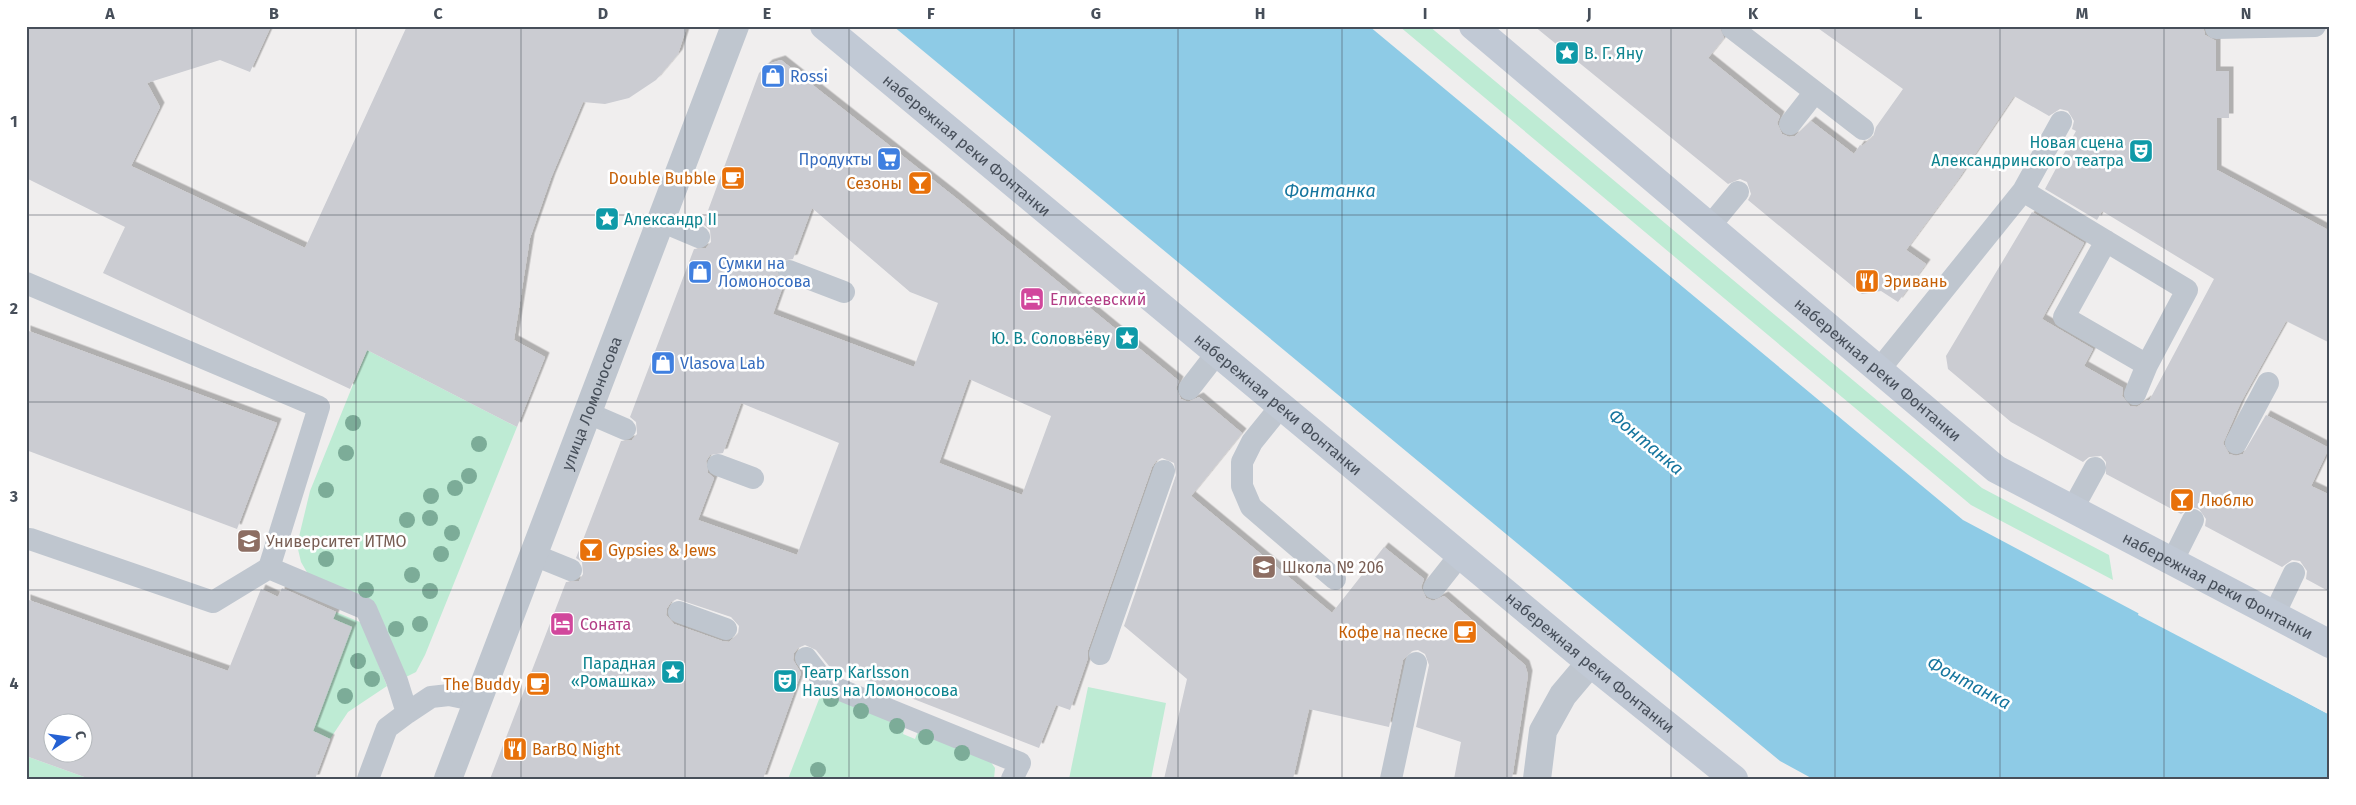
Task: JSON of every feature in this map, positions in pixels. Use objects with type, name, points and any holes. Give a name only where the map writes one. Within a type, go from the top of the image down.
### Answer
[{"type":"main road","name":"набережная реки Фонтанки","points":[[824,26],[1590,663],[1734,779]]},
{"type":"main road","name":"набережная реки Фонтанки","points":[[1487,31],[1709,227],[1996,469],[2330,644]]},
{"type":"street","name":"улица Ломоносова","points":[[448,779],[735,26]]},
{"type":"street","points":[[1536,779],[1543,732],[1563,695],[1590,663]]},
{"type":"lane","points":[[2216,28],[2315,26]]},
{"type":"lane","points":[[1732,28],[1863,129]]},
{"type":"lane","points":[[1790,124],[1815,92]]},
{"type":"lane","points":[[1878,370],[2023,191],[2061,122]]},
{"type":"lane","points":[[2023,191],[2187,290],[2147,365],[2135,394]]},
{"type":"lane","points":[[1709,227],[1738,192]]},
{"type":"lane","points":[[661,221],[698,237]]},
{"type":"lane","points":[[2106,241],[2064,317],[2147,365]]},
{"type":"lane","points":[[789,271],[844,292]]},
{"type":"lane","points":[[26,283],[319,407],[269,568],[213,602],[30,539]]},
{"type":"lane","points":[[1189,389],[1217,353]]},
{"type":"lane","points":[[2236,443],[2268,383]]},
{"type":"lane","points":[[1281,406],[1252,442],[1242,462],[1242,486],[1251,506],[1336,579]]},
{"type":"lane","points":[[588,413],[625,429]]},
{"type":"lane","points":[[718,465],[753,478]]},
{"type":"lane","points":[[2072,510],[2095,468]]},
{"type":"lane","points":[[1100,654],[1164,472]]},
{"type":"lane","points":[[2172,562],[2193,520]]},
{"type":"lane","points":[[534,555],[571,570]]},
{"type":"lane","points":[[1434,588],[1460,555]]},
{"type":"lane","points":[[269,568],[366,609],[397,681],[408,713]]},
{"type":"lane","points":[[2274,615],[2294,573]]},
{"type":"lane","points":[[679,612],[726,629]]},
{"type":"lane","points":[[806,658],[826,684],[1020,763],[1012,779]]},
{"type":"lane","points":[[1391,779],[1416,663]]},
{"type":"lane","points":[[368,779],[387,728],[408,713],[431,697],[449,696],[478,701]]},
{"type":"green space","points":[[1399,26],[1429,26],[1982,488],[2109,555],[2113,580],[1971,505]]},
{"type":"green space","points":[[367,350],[517,427],[425,655],[416,672],[402,679],[374,606],[312,581],[301,562],[297,545],[310,491]]},
{"type":"green space","points":[[336,612],[362,623],[387,686],[348,712],[330,739],[313,731],[351,627],[333,619]]},
{"type":"green space","points":[[1088,687],[1166,703],[1151,779],[1069,779]]},
{"type":"green space","points":[[821,694],[906,724],[903,734],[915,739],[919,729],[988,758],[995,768],[994,779],[788,779]]},
{"type":"green space","points":[[26,756],[90,779],[26,779]]},
{"type":"water","name":"Фонтанка","points":[[893,26],[1369,26],[1963,520],[2330,715],[2330,779],[1813,779],[1780,761]]},
{"type":"pier","points":[[2139,612],[2330,712],[2330,715],[2138,615]]},
{"type":"building","points":[[26,26],[271,26],[250,72],[220,60],[147,83],[160,107],[131,166],[305,248],[407,26],[687,26],[678,54],[656,80],[629,98],[605,104],[583,102],[551,178],[530,238],[514,340],[545,357],[517,427],[367,350],[350,389],[103,273],[125,227],[26,178]]},
{"type":"building","points":[[1534,26],[1719,26],[1724,38],[1708,58],[1780,116],[1777,123],[1782,134],[1789,137],[1795,136],[1811,121],[1854,154],[1860,145],[1862,146],[1873,137],[1876,127],[1903,89],[1815,26],[2203,26],[2205,35],[2216,41],[2216,71],[2229,71],[2229,118],[2217,118],[2217,170],[2330,231],[2330,343],[2286,321],[2241,402],[2223,443],[2229,454],[2236,456],[2243,454],[2266,415],[2329,448],[2311,486],[2330,495],[2330,592],[2306,579],[2307,571],[2300,561],[2292,560],[2282,567],[2205,526],[2206,519],[2199,509],[2192,507],[2181,514],[2106,474],[2106,462],[2101,456],[2089,457],[2083,462],[2011,422],[1948,369],[1946,356],[2032,212],[2084,243],[2042,319],[2093,349],[2084,366],[2123,388],[2122,396],[2130,406],[2137,407],[2147,400],[2149,401],[2214,279],[2102,211],[2097,220],[2045,189],[2076,131],[2072,129],[2074,121],[2068,111],[2060,109],[2049,116],[2014,96],[1957,181],[1906,250],[1926,264],[1898,302],[1881,291],[1862,294],[1748,200],[1751,194],[1747,182],[1740,179],[1728,184]]},
{"type":"building","points":[[781,60],[956,198],[1179,381],[1176,388],[1181,399],[1188,402],[1199,397],[1242,433],[1191,496],[1332,613],[1384,547],[1424,579],[1421,587],[1426,598],[1433,601],[1444,596],[1525,665],[1528,675],[1512,779],[1454,779],[1461,742],[1416,727],[1429,665],[1425,654],[1418,650],[1412,651],[1403,660],[1389,727],[1309,709],[1293,779],[1164,779],[1187,679],[1124,626],[1176,475],[1174,463],[1162,458],[1156,461],[1152,467],[1088,650],[1088,658],[1070,710],[1056,705],[1039,748],[829,666],[816,650],[805,645],[798,648],[794,653],[793,660],[801,673],[763,779],[490,779],[566,582],[579,581],[583,574],[582,562],[576,558],[621,441],[632,440],[637,434],[636,422],[630,417],[694,249],[706,248],[711,242],[710,230],[703,224],[759,73],[768,64]],"holes":[[[812,208],[910,292],[938,303],[914,367],[773,314],[784,283],[779,279],[777,267],[781,261],[793,259]],[[969,379],[1051,416],[1022,495],[939,463]],[[741,403],[839,443],[797,555],[698,520],[714,478],[708,473],[706,461],[710,455],[723,453]],[[677,599],[731,617],[739,626],[738,634],[729,642],[722,641],[674,624],[666,615],[667,608],[671,602]]]},
{"type":"building","points":[[26,330],[277,423],[237,529],[26,450]]},
{"type":"building","points":[[282,588],[336,612],[333,619],[352,627],[313,731],[330,739],[315,779],[90,779],[43,762],[92,762],[92,712],[42,712],[42,762],[26,756],[26,599],[228,671],[261,589],[278,597]]},
{"type":"place","name":"В. Г. Яну","points":[[1567,53]]},
{"type":"place","name":"Rossi","points":[[773,76]]},
{"type":"place","name":"Новая сцена Александринского театра","points":[[2141,151]]},
{"type":"place","name":"Продукты","points":[[889,159]]},
{"type":"place","name":"Double Bubble","points":[[733,178]]},
{"type":"place","name":"Сезоны","points":[[920,183]]},
{"type":"place","name":"Александр II","points":[[607,219]]},
{"type":"place","name":"Сумки на Ломоносова","points":[[700,272]]},
{"type":"place","name":"Эривань","points":[[1867,281]]},
{"type":"place","name":"Елисеевский","points":[[1032,299]]},
{"type":"place","name":"Ю. В. Соловьёву","points":[[1127,338]]},
{"type":"place","name":"Vlasova Lab","points":[[663,363]]},
{"type":"place","name":"Люблю","points":[[2182,500]]},
{"type":"place","name":"Университет ИТМО","points":[[249,541]]},
{"type":"place","name":"Gypsies & Jews","points":[[591,550]]},
{"type":"place","name":"Школа № 206","points":[[1264,567]]},
{"type":"place","name":"Соната","points":[[562,624]]},
{"type":"place","name":"Кофе на песке","points":[[1465,632]]},
{"type":"place","name":"Парадная «Ромашка»","points":[[673,672]]},
{"type":"place","name":"Театр Karlsson Haus на Ломоносова","points":[[785,681]]},
{"type":"place","name":"The Buddy","points":[[538,684]]},
{"type":"place","name":"BarBQ Night","points":[[515,749]]}]
